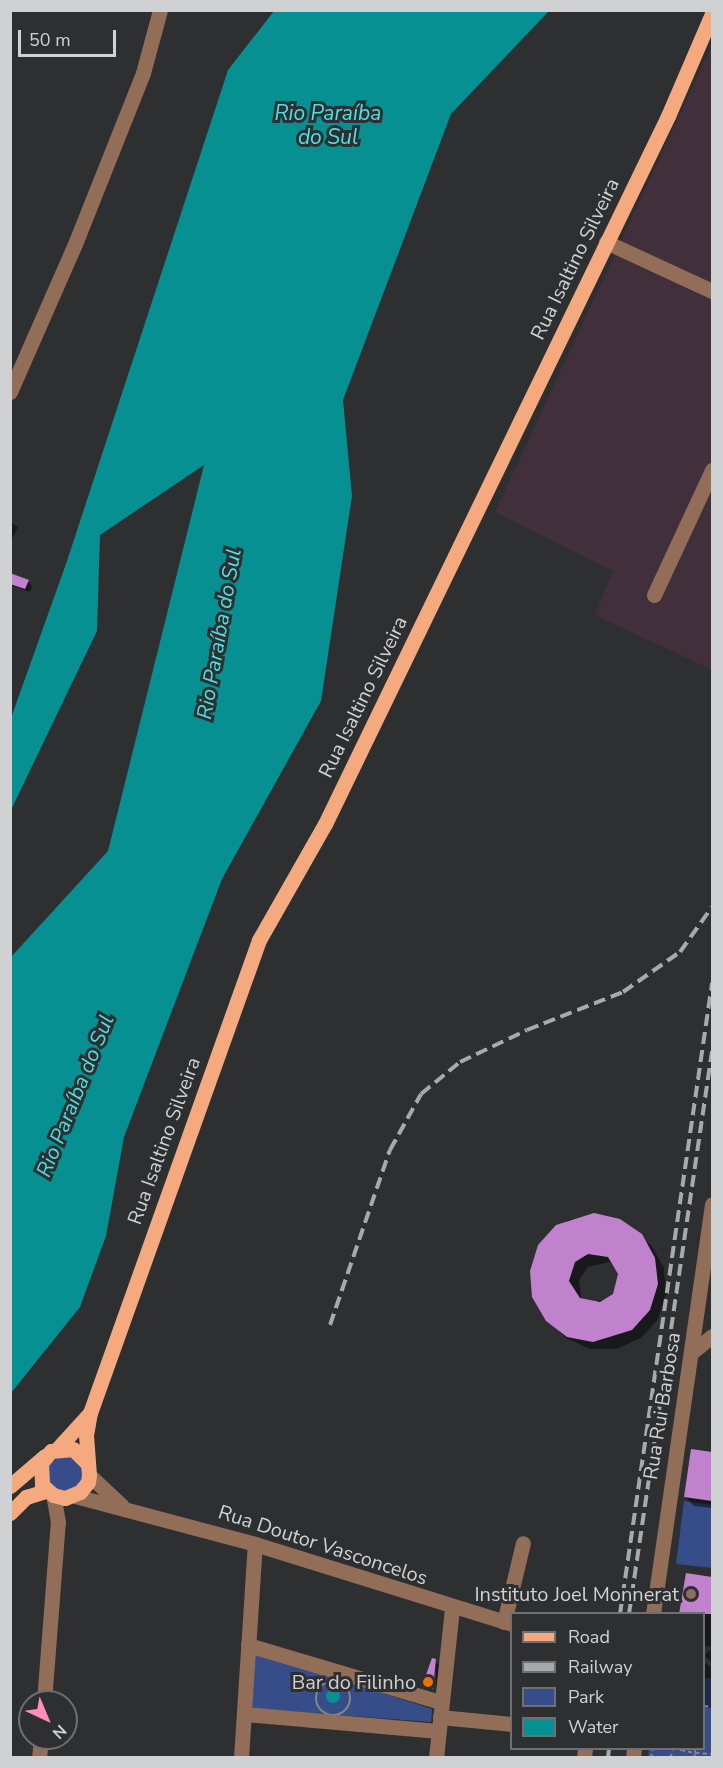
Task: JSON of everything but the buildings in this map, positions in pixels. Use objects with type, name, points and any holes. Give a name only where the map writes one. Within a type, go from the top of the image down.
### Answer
[{"type":"main road","name":"Rua Isaltino Silveira","points":[[90,1413],[260,940],[325,824],[606,242],[712,14]]},
{"type":"main road","points":[[10,1486],[51,1452],[90,1413]]},
{"type":"main road","points":[[10,1513],[26,1497],[50,1493],[73,1496],[85,1487],[89,1470],[86,1436],[90,1413]]},
{"type":"main road","points":[[51,1452],[73,1449],[89,1470]]},
{"type":"main road","points":[[50,1493],[39,1478],[51,1452]]},
{"type":"street","points":[[10,392],[75,244],[143,73],[160,10]]},
{"type":"street","points":[[606,242],[712,291]]},
{"type":"street","points":[[654,595],[712,470]]},
{"type":"street","name":"Rua Rui Barbosa","points":[[653,1612],[712,1204]]},
{"type":"street","points":[[691,1353],[712,1336]]},
{"type":"street","name":"Rua Doutor Vasconcelos","points":[[89,1470],[122,1506]]},
{"type":"street","points":[[45,1690],[58,1522],[50,1493]]},
{"type":"street","points":[[58,1522],[73,1496]]},
{"type":"street","name":"Rua Doutor Vasconcelos","points":[[73,1496],[122,1506],[255,1544],[452,1609],[508,1623]]},
{"type":"street","points":[[510,1612],[524,1543]]},
{"type":"street","points":[[241,1758],[255,1544]]},
{"type":"street","points":[[436,1758],[452,1609]]},
{"type":"street","points":[[248,1645],[439,1717]]},
{"type":"street","points":[[244,1714],[439,1717],[510,1724]]},
{"type":"path","points":[[320,1677],[354,1687]]},
{"type":"path","points":[[340,1682],[348,1690],[350,1701],[344,1711],[332,1715],[322,1711],[316,1697],[324,1683],[340,1682]]},
{"type":"path","points":[[310,1712],[344,1715]]},
{"type":"path","points":[[669,1758],[673,1750],[694,1755],[712,1754]]},
{"type":"shaded area","points":[[712,45],[712,670],[595,615],[613,571],[495,512]]},
{"type":"green space","points":[[65,1452],[85,1468],[79,1487],[59,1492],[49,1485],[46,1467]]},
{"type":"green space","points":[[684,1501],[712,1505],[712,1568],[676,1564]]},
{"type":"green space","points":[[254,1652],[432,1709],[431,1722],[248,1708]]},
{"type":"green space","points":[[705,1678],[712,1678],[712,1757],[648,1757],[649,1750],[705,1750]]},
{"type":"water","name":"Rio Paraíba do Sul","points":[[274,11],[549,11],[451,114],[343,400],[352,496],[321,701],[222,879],[124,1137],[106,1236],[80,1307],[11,1393],[11,957],[108,851],[204,465],[100,535],[97,631],[11,810],[11,718],[67,561],[228,70]]},
{"type":"water","points":[[333,1689],[338,1691],[340,1696],[338,1701],[333,1703],[328,1701],[326,1696],[328,1691]]},
{"type":"railway","points":[[330,1325],[390,1150],[421,1094],[460,1062],[527,1030],[623,992],[680,952],[712,907]]},
{"type":"railway","points":[[620,1612],[712,983]]},
{"type":"railway","points":[[629,1612],[712,1051]]},
{"type":"railway","points":[[608,1758],[609,1750]]},
{"type":"place","name":"Instituto Joel Monnerat","points":[[691,1594]]},
{"type":"place","name":"Bar do Filinho","points":[[428,1682]]}]
